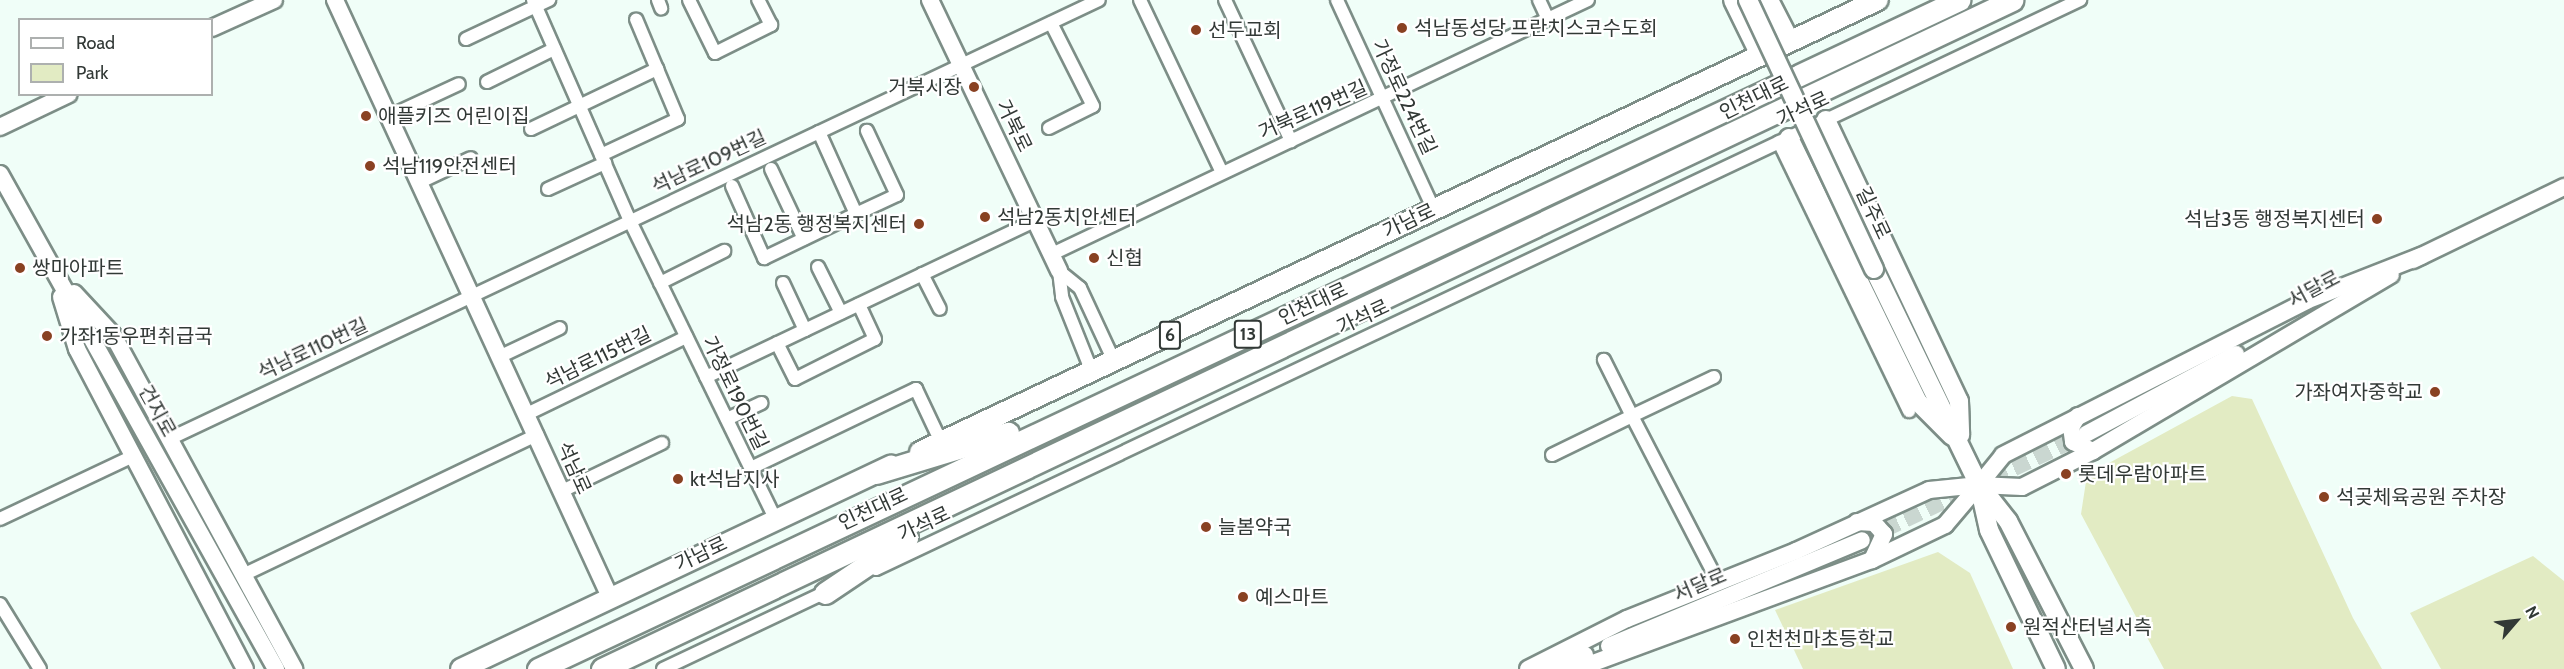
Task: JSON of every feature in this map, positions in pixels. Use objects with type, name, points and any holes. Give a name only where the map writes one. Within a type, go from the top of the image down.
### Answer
[{"type":"highway","name":"인천대로","points":[[538,669],[1099,402],[1579,182],[1959,0]]},
{"type":"highway","name":"인천대로","points":[[602,669],[2012,0]]},
{"type":"highway","points":[[876,473],[1099,402]]},
{"type":"highway","points":[[825,593],[974,494]]},
{"type":"main road","points":[[1733,0],[1760,55]]},
{"type":"main road","name":"길주로","points":[[1748,0],[1874,268],[1960,443],[1979,485],[1989,530],[2056,669]]},
{"type":"main road","points":[[1769,0],[1790,41]]},
{"type":"main road","name":"가남로","points":[[461,669],[1878,0]]},
{"type":"main road","name":"길주로","points":[[1826,120],[1959,401],[1960,443]]},
{"type":"main road","name":"길주로","points":[[1784,140],[1918,402],[1960,443]]},
{"type":"main road","name":"길주로","points":[[1979,485],[2008,521],[2084,669]]},
{"type":"street","points":[[213,28],[274,0]]},
{"type":"street","name":"석남로","points":[[335,0],[473,295],[610,597]]},
{"type":"street","points":[[465,39],[534,3],[549,0]]},
{"type":"street","points":[[689,0],[715,53],[771,25],[758,0]]},
{"type":"street","name":"거북로","points":[[930,0],[1053,254],[1059,271]]},
{"type":"street","name":"석남로109번길","points":[[473,295],[1099,0]]},
{"type":"street","points":[[1140,0],[1222,173]]},
{"type":"street","points":[[1225,0],[1291,141]]},
{"type":"street","name":"가정로224번길","points":[[1337,0],[1434,210]]},
{"type":"street","points":[[1539,0],[1548,19]]},
{"type":"street","name":"거북로119번길","points":[[1053,254],[1222,173],[1384,100],[1588,0]]},
{"type":"street","name":"가석로","points":[[663,669],[2080,0]]},
{"type":"street","name":"가정로190번길","points":[[534,3],[630,221],[776,520]]},
{"type":"street","points":[[548,189],[678,119],[636,19]]},
{"type":"street","name":"거북로","points":[[1049,128],[1093,106],[1051,23]]},
{"type":"street","points":[[487,82],[554,49]]},
{"type":"street","points":[[531,129],[657,69]]},
{"type":"street","points":[[388,117],[459,84]]},
{"type":"street","points":[[0,127],[65,96]]},
{"type":"street","points":[[732,186],[764,258],[897,195],[867,131]]},
{"type":"street","points":[[819,132],[856,214]]},
{"type":"street","points":[[1784,140],[1909,411]]},
{"type":"street","points":[[420,182],[471,158]]},
{"type":"street","points":[[771,169],[804,239]]},
{"type":"street","name":"건지로","points":[[0,174],[276,669]]},
{"type":"street","name":"서달로","points":[[2086,434],[2421,256],[2564,187]]},
{"type":"street","points":[[706,377],[1036,220]]},
{"type":"street","points":[[660,283],[724,251]]},
{"type":"street","points":[[1577,669],[1872,560],[1945,525],[2003,455],[2306,301],[2421,256]]},
{"type":"street","points":[[1528,669],[1627,619],[1719,584],[1929,490],[1979,485],[2022,487],[2093,451],[2421,256]]},
{"type":"street","points":[[818,267],[841,313]]},
{"type":"street","points":[[53,271],[113,335],[294,669]]},
{"type":"street","points":[[53,271],[77,349],[245,669]]},
{"type":"street","points":[[1059,271],[1080,288],[1114,362]]},
{"type":"street","points":[[1059,271],[1062,297],[1092,372]]},
{"type":"street","points":[[922,274],[940,309]]},
{"type":"street","points":[[783,283],[805,330]]},
{"type":"street","name":"석남로110번길","points":[[169,439],[473,295]]},
{"type":"street","points":[[777,343],[795,379],[875,339],[859,304]]},
{"type":"street","points":[[501,356],[560,328]]},
{"type":"street","name":"석남로115번길","points":[[527,414],[687,337]]},
{"type":"street","points":[[1604,360],[1719,584]]},
{"type":"street","points":[[1552,455],[1714,377]]},
{"type":"street","points":[[751,468],[916,389],[941,442]]},
{"type":"street","points":[[727,419],[762,403]]},
{"type":"street","points":[[2078,416],[2071,427],[2073,442],[2093,451]]},
{"type":"street","points":[[243,575],[537,435]]},
{"type":"street","points":[[562,491],[662,444]]},
{"type":"street","points":[[0,519],[133,456]]},
{"type":"street","points":[[1857,522],[1874,524],[1884,534],[1872,560]]},
{"type":"street","name":"서달로","points":[[1553,669],[1862,540]]},
{"type":"street","points":[[0,604],[40,669]]},
{"type":"green space","points":[[2232,396],[2252,399],[2353,618],[2382,669],[2164,669],[2081,514],[2087,475]]},
{"type":"green space","points":[[1938,552],[1970,573],[2013,669],[1803,669],[1775,610]]},
{"type":"green space","points":[[2533,556],[2564,581],[2564,669],[2441,669],[2410,613]]},
{"type":"tunnel","points":[[1862,540],[2084,435]]},
{"type":"place","name":"석남동성당 프란치스코수도회","points":[[1402,28]]},
{"type":"place","name":"선두교회","points":[[1196,30]]},
{"type":"place","name":"거북시장","points":[[974,87]]},
{"type":"place","name":"애플키즈 어린이집","points":[[366,116]]},
{"type":"place","name":"석남119안전센터","points":[[370,166]]},
{"type":"place","name":"석남2동치안센터","points":[[985,217]]},
{"type":"place","name":"석남3동 행정복지센터","points":[[2377,219]]},
{"type":"place","name":"석남2동 행정복지센터","points":[[919,224]]},
{"type":"place","name":"신협","points":[[1094,258]]},
{"type":"place","name":"쌍마아파트","points":[[20,268]]},
{"type":"place","name":"가좌1동우편취급국","points":[[47,336]]},
{"type":"place","name":"가좌여자중학교","points":[[2435,392]]},
{"type":"place","name":"롯데우람아파트","points":[[2066,474]]},
{"type":"place","name":"kt석남지사","points":[[678,479]]},
{"type":"place","name":"석곶체육공원 주차장","points":[[2324,497]]},
{"type":"place","name":"늘봄약국","points":[[1206,527]]},
{"type":"place","name":"예스마트","points":[[1243,597]]},
{"type":"place","name":"원적산터널서측","points":[[2011,627]]},
{"type":"place","name":"인천천마초등학교","points":[[1735,639]]}]
